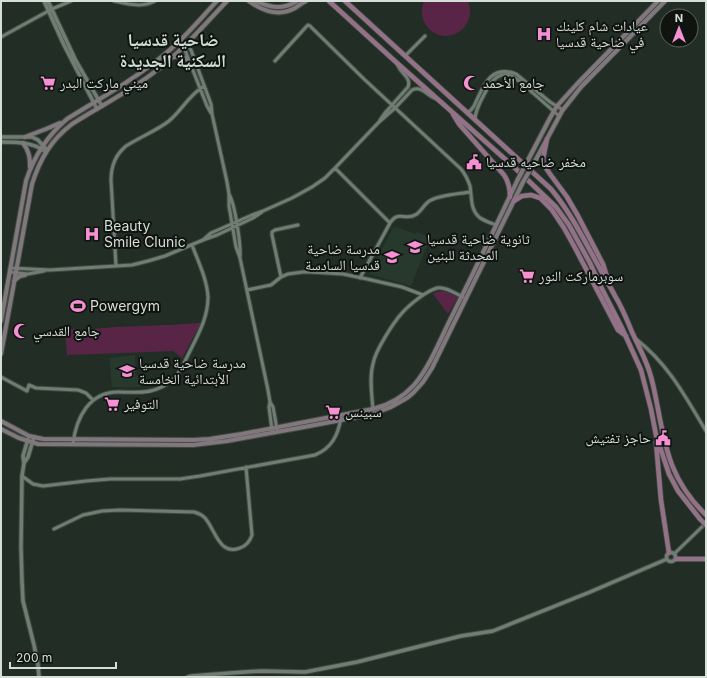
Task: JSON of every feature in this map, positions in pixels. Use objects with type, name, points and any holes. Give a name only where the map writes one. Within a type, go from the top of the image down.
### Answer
[{"type":"main road","points":[[29,171],[35,158],[49,136],[58,127],[161,58],[181,40],[217,1]]},
{"type":"main road","points":[[1,354],[32,184],[38,166],[46,151],[54,140],[72,124],[102,106],[172,58],[227,1]]},
{"type":"main road","points":[[249,1],[262,10],[279,13],[295,8],[306,1]]},
{"type":"main road","points":[[256,1],[270,7],[278,7],[286,6],[297,1]]},
{"type":"main road","points":[[330,1],[397,64],[515,168],[556,207],[569,225],[627,337],[641,370],[656,435],[668,474],[678,491],[700,519],[706,524]]},
{"type":"main road","points":[[344,1],[551,189],[560,200],[616,296],[648,366],[654,386],[662,434],[674,472],[683,488],[705,515]]},
{"type":"main road","points":[[1,421],[29,436],[43,439],[194,444],[227,441],[275,430],[373,412],[395,405],[407,398],[423,382],[464,297],[523,182],[559,116],[581,87],[666,1]]},
{"type":"main road","points":[[464,297],[518,179],[557,106],[657,2],[661,6]]},
{"type":"main road","points":[[614,45],[618,49]]},
{"type":"main road","points":[[172,58],[181,56],[187,58],[191,63]]},
{"type":"main road","points":[[451,111],[459,124],[507,179],[510,187],[510,196]]},
{"type":"main road","points":[[25,137],[68,119]]},
{"type":"main road","points":[[547,140],[543,158],[544,165],[567,197],[578,216],[603,264],[608,282]]},
{"type":"main road","points":[[7,323],[1,321],[24,191],[29,171],[29,152],[23,143]]},
{"type":"main road","points":[[514,201],[522,196],[531,195],[540,198],[552,210],[574,246],[618,330],[627,337]]},
{"type":"main road","points":[[14,281],[25,274]]},
{"type":"main road","points":[[1,429],[11,435],[33,443],[43,444],[73,441]]},
{"type":"main road","points":[[656,435],[660,492],[673,555],[706,559]]},
{"type":"street","points":[[44,1],[50,10],[73,60],[87,85],[102,106]]},
{"type":"street","points":[[48,1],[50,10]]},
{"type":"street","points":[[1,37],[50,10],[71,1]]},
{"type":"street","points":[[114,1],[136,5],[148,4],[155,1]]},
{"type":"street","points":[[275,61],[306,27],[309,26],[391,105],[461,169],[468,180],[475,212],[478,216],[496,225]]},
{"type":"street","points":[[405,56],[424,36]]},
{"type":"street","points":[[181,40],[190,50],[203,87]]},
{"type":"street","points":[[185,45],[191,63],[211,104],[229,194],[232,226],[270,402],[273,407],[275,430]]},
{"type":"street","points":[[379,122],[409,84],[408,78],[400,70],[397,64]]},
{"type":"street","points":[[467,113],[474,106],[489,78],[498,72],[510,71],[516,74],[559,116]]},
{"type":"street","points":[[475,120],[477,108],[490,84],[495,78],[504,75],[514,77],[563,110]]},
{"type":"street","points":[[87,85],[97,109]]},
{"type":"street","points":[[116,266],[111,180],[114,161],[117,155],[126,146],[160,127],[203,87]]},
{"type":"street","points":[[408,87],[412,90]]},
{"type":"street","points":[[16,271],[132,265],[165,256],[192,244],[214,237],[232,226],[256,217],[263,211],[308,190],[325,178],[414,88],[419,88],[432,98],[438,99]]},
{"type":"street","points":[[23,143],[25,137]]},
{"type":"street","points":[[1,138],[32,137],[38,140],[46,151]]},
{"type":"street","points":[[1,142],[23,143],[42,147]]},
{"type":"street","points":[[335,168],[390,223]]},
{"type":"street","points":[[360,278],[390,223],[396,216],[416,215],[425,204],[434,198],[470,192]]},
{"type":"street","points":[[229,194],[233,202],[237,224],[240,258]]},
{"type":"street","points":[[281,277],[272,234],[275,230],[298,225]]},
{"type":"street","points":[[73,441],[75,430],[80,418],[93,400],[112,392],[148,392],[156,390],[170,382],[181,369],[203,324],[208,305],[206,285],[192,244]]},
{"type":"street","points":[[10,270],[25,274],[50,270]]},
{"type":"street","points":[[247,290],[271,285],[284,275],[296,272],[310,272],[343,274],[402,287],[424,295]]},
{"type":"street","points":[[373,412],[371,372],[373,364],[376,354],[402,312],[424,295],[440,288],[464,297]]},
{"type":"street","points":[[635,338],[648,348],[670,373],[706,430]]},
{"type":"street","points":[[1,377],[26,390],[29,385],[36,388],[78,390],[86,393],[93,400]]},
{"type":"street","points":[[22,476],[33,484],[43,486],[98,480],[180,479],[315,455],[322,452],[334,440],[341,418]]},
{"type":"street","points":[[29,436],[23,456],[24,463],[22,476],[21,547],[23,601],[34,645],[39,677]]},
{"type":"street","points":[[24,463],[28,458],[34,437]]},
{"type":"street","points":[[54,529],[83,515],[102,511],[194,512],[204,517],[220,543],[232,549],[241,548],[248,543],[252,535],[246,467]]},
{"type":"street","points":[[667,560],[667,556],[673,555],[706,524]]},
{"type":"street","points":[[188,677],[230,672],[306,672],[356,662],[461,636],[493,631],[667,560],[669,562],[674,561],[673,555]]},
{"type":"shaded area","points":[[424,1],[468,1],[470,11],[464,28],[449,36],[433,32],[426,25],[422,16]]},
{"type":"shaded area","points":[[394,226],[416,234],[417,232],[430,238],[411,286],[369,274]]},
{"type":"shaded area","points":[[444,291],[458,297],[448,314],[433,294]]},
{"type":"shaded area","points":[[201,323],[182,358],[173,351],[67,355],[65,331],[72,329],[80,330]]},
{"type":"shaded area","points":[[135,355],[136,376],[139,376],[141,387],[112,387],[109,358]]},
{"type":"place","name":"عيادات شام كلينك في ضاحية قدسيا","points":[[544,34]]},
{"type":"place","name":"ميني ماركت البدر","points":[[48,83]]},
{"type":"place","name":"جامع الأحمد","points":[[471,83]]},
{"type":"place","name":"مخفر ضاحيه قدسيا","points":[[474,162]]},
{"type":"place","name":"Beauty Smile Clunic","points":[[92,234]]},
{"type":"place","name":"ثانوية ضاحية قدسيا المحدثة للبنين","points":[[415,247]]},
{"type":"place","name":"مدرسة ضاحية قدسيا السادسة","points":[[392,257]]},
{"type":"place","name":"سوبرماركت النور","points":[[527,276]]},
{"type":"place","name":"Powergym","points":[[78,306]]},
{"type":"place","name":"جامع القدسي","points":[[21,331]]},
{"type":"place","name":"مدرسة ضاحية قدسيا الأبتدائية الخامسة","points":[[127,371]]},
{"type":"place","name":"التوفير","points":[[112,404]]},
{"type":"place","name":"سبينس","points":[[333,412]]},
{"type":"place","name":"حاجز تفتيش","points":[[663,438]]},
{"type":"district","name":"ضاحية قدسيا السكنية الجديدة","points":[[173,50]]}]
